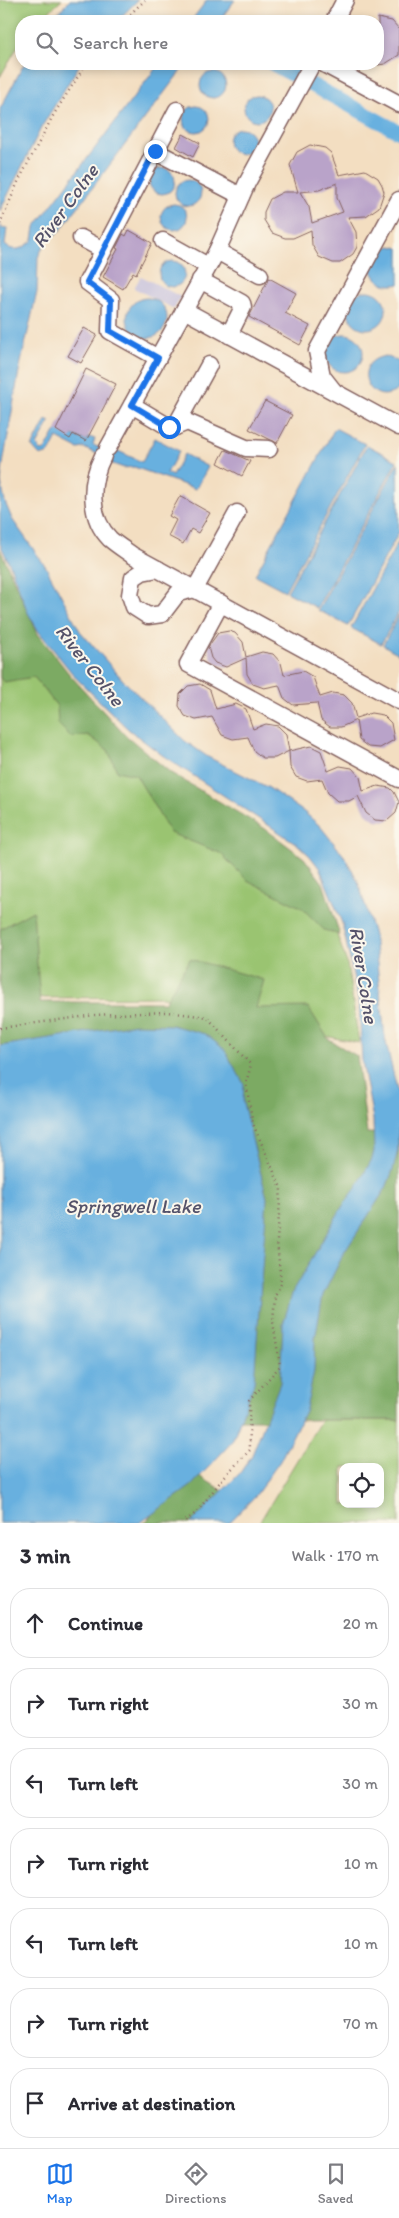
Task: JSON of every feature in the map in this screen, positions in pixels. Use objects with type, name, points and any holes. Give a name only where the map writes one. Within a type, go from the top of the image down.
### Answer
[{"type":"lane","points":[[337,15],[345,0]]},
{"type":"lane","points":[[312,70],[297,92],[241,196],[217,251],[106,452],[92,486],[96,513],[109,538],[132,555],[399,702]]},
{"type":"lane","points":[[328,70],[399,104]]},
{"type":"lane","points":[[158,358],[110,331],[111,300],[87,282],[176,110]]},
{"type":"lane","points":[[155,151],[241,196]]},
{"type":"lane","points":[[334,392],[322,376],[317,351],[399,200]]},
{"type":"lane","points":[[81,238],[103,250]]},
{"type":"lane","points":[[163,241],[242,303],[243,307],[229,335]]},
{"type":"lane","points":[[217,251],[260,276]]},
{"type":"lane","points":[[184,310],[399,427]]},
{"type":"lane","points":[[175,427],[209,365]]},
{"type":"lane","points":[[132,405],[169,427],[175,427],[187,422],[246,448],[268,449]]},
{"type":"lane","points":[[158,569],[142,572],[133,578],[130,595],[134,607],[148,616],[162,614],[178,593],[195,589],[237,513]]},
{"type":"lane","points":[[221,603],[188,664],[399,779]]},
{"type":"path","points":[[129,15],[145,0]]},
{"type":"path","points":[[0,224],[18,182],[54,114],[82,70]]},
{"type":"path","points":[[0,1028],[94,1015],[167,1012],[207,1017],[251,1065],[246,1083],[253,1124],[281,1188],[278,1241],[282,1284],[275,1295],[272,1322],[280,1366],[249,1401],[250,1450],[224,1477],[196,1513],[182,1523]]},
{"type":"shaded area","points":[[141,276],[181,297],[174,309],[134,288]]},
{"type":"green space","points":[[0,0],[62,0],[45,15],[15,15],[15,51],[0,77]]},
{"type":"green space","points":[[0,549],[38,634],[70,675],[123,733],[171,773],[264,828],[304,858],[323,883],[340,935],[324,930],[302,908],[247,880],[220,853],[170,833],[136,775],[117,771],[108,750],[88,735],[71,737],[58,724],[57,706],[34,677],[4,682],[0,678]]},
{"type":"green space","points":[[0,641],[336,932],[347,963],[359,1043],[320,1035],[246,1012],[163,997],[43,998],[0,985]]},
{"type":"green space","points":[[33,911],[40,1002],[165,1002],[190,959],[264,980],[256,1008],[308,1007],[329,1040],[357,1056],[367,1133],[399,1134],[399,1420],[225,1420],[191,1035],[0,1046],[0,929]]},
{"type":"green space","points":[[321,1420],[399,1420],[399,1523],[259,1523]]},
{"type":"green space","points":[[194,1473],[225,1492],[196,1523],[144,1523]]},
{"type":"water","points":[[70,0],[138,0],[123,15],[56,15]]},
{"type":"water","points":[[207,0],[235,0],[224,15],[196,15]]},
{"type":"water","points":[[21,70],[76,70],[41,128],[0,211],[0,109]]},
{"type":"water","name":"River Colne","points":[[154,70],[181,70],[59,232],[46,241],[38,257],[37,292],[19,371],[3,464],[1,482],[5,502],[12,519],[46,567],[80,631],[123,680],[185,741],[208,757],[269,788],[304,812],[320,826],[345,857],[358,881],[374,935],[385,1038],[399,1098],[398,1150],[393,1170],[386,1188],[344,1253],[323,1295],[315,1339],[314,1371],[306,1409],[280,1461],[256,1495],[229,1523],[191,1523],[240,1473],[252,1455],[280,1383],[283,1324],[293,1291],[342,1207],[356,1188],[372,1159],[374,1151],[373,1119],[362,1061],[359,1003],[342,923],[320,869],[310,856],[297,844],[162,755],[128,729],[76,678],[39,632],[28,613],[0,544],[0,225],[3,229],[7,228],[5,245],[12,249],[27,245],[33,240],[35,227]]},
{"type":"water","points":[[213,72],[222,76],[226,85],[222,94],[213,98],[204,94],[200,85],[204,76]]},
{"type":"water","points":[[257,95],[266,99],[270,108],[266,117],[257,121],[248,117],[244,108],[248,99]]},
{"type":"water","points":[[196,106],[205,110],[209,119],[205,128],[196,132],[187,128],[183,119],[187,110]]},
{"type":"water","points":[[241,128],[250,132],[254,141],[250,150],[241,154],[232,150],[228,141],[232,132]]},
{"type":"water","points":[[162,168],[171,172],[175,181],[171,190],[162,194],[153,190],[149,181],[153,172]]},
{"type":"water","points":[[188,180],[197,184],[201,193],[197,202],[188,206],[179,202],[175,193],[179,184]]},
{"type":"water","points":[[174,204],[183,208],[187,217],[183,226],[174,230],[165,226],[161,217],[165,208]]},
{"type":"water","points":[[391,246],[399,248],[399,284],[394,285],[385,284],[377,280],[371,267],[379,250]]},
{"type":"water","points":[[172,261],[181,265],[185,274],[181,283],[172,287],[163,283],[159,274],[163,265]]},
{"type":"water","points":[[367,291],[381,296],[386,310],[381,324],[367,329],[353,324],[348,310],[353,296]]},
{"type":"water","points":[[147,298],[161,304],[167,318],[161,332],[147,338],[133,332],[127,318],[133,304]]},
{"type":"water","points":[[344,334],[358,339],[363,353],[358,367],[344,372],[330,367],[325,353],[330,339]]},
{"type":"water","points":[[386,356],[399,362],[399,389],[389,394],[379,394],[372,390],[367,383],[366,375],[368,367],[374,360]]},
{"type":"water","points":[[46,420],[50,422],[37,445],[41,451],[45,450],[55,432],[60,429],[86,441],[89,437],[95,439],[93,445],[108,451],[116,450],[142,462],[155,438],[179,451],[167,473],[172,476],[184,454],[208,467],[196,489],[134,467],[124,468],[110,463],[111,460],[84,448],[78,449],[57,438],[49,453],[40,456],[32,447]]},
{"type":"water","points":[[335,428],[365,444],[285,591],[255,575]]},
{"type":"water","points":[[367,445],[397,461],[317,608],[287,592]]},
{"type":"water","points":[[398,463],[399,532],[348,626],[318,610]]},
{"type":"water","points":[[399,540],[399,612],[381,644],[351,628]]},
{"type":"water","points":[[399,615],[399,654],[383,645]]},
{"type":"water","name":"Springwell Lake","points":[[136,1024],[171,1025],[205,1034],[224,1049],[244,1084],[243,1103],[267,1198],[254,1383],[232,1442],[191,1486],[140,1523],[0,1523],[0,1046]]},
{"type":"building","points":[[384,19],[392,21],[399,29],[399,55],[385,64]]},
{"type":"building","points":[[183,134],[200,143],[193,157],[176,147]]},
{"type":"building","points":[[310,145],[325,148],[331,153],[339,175],[365,170],[378,178],[382,185],[384,192],[379,207],[366,216],[348,217],[356,232],[357,247],[353,254],[340,263],[333,263],[319,257],[312,245],[311,230],[293,238],[285,238],[272,233],[264,220],[264,212],[270,199],[283,192],[298,192],[290,165],[297,152]],"holes":[[[337,183],[337,198],[343,212],[312,223],[309,207],[300,192],[319,190]]]},
{"type":"building","points":[[129,230],[152,243],[136,274],[133,272],[123,289],[103,277],[118,249],[116,248],[123,234],[126,236]]},
{"type":"building","points":[[269,278],[296,293],[285,313],[310,326],[300,345],[249,317]]},
{"type":"building","points":[[84,328],[97,335],[81,363],[68,356]]},
{"type":"building","points":[[86,369],[116,384],[86,441],[73,434],[70,439],[56,430]]},
{"type":"building","points":[[265,401],[292,415],[277,443],[249,429]]},
{"type":"building","points":[[225,450],[250,461],[242,476],[218,463]]},
{"type":"building","points":[[180,496],[210,513],[198,533],[191,529],[183,544],[168,536],[176,520],[169,516]]},
{"type":"building","points":[[229,631],[235,633],[243,642],[246,657],[262,652],[273,654],[281,663],[284,675],[303,671],[313,677],[320,697],[333,693],[344,695],[352,703],[356,718],[371,713],[383,715],[391,723],[394,740],[380,748],[368,747],[359,740],[356,720],[341,727],[330,727],[321,720],[317,703],[293,705],[284,698],[279,685],[264,688],[253,684],[247,674],[246,658],[226,667],[215,663],[211,658],[208,647],[218,633]]},
{"type":"building","points":[[200,684],[210,690],[216,709],[236,704],[246,709],[253,729],[266,724],[278,726],[286,734],[289,751],[275,758],[263,758],[254,751],[248,737],[233,739],[222,735],[212,717],[196,720],[185,716],[179,706],[180,694],[188,686]]},
{"type":"building","points":[[311,746],[321,751],[328,771],[340,766],[352,768],[360,777],[363,791],[378,786],[390,788],[399,802],[396,813],[387,821],[375,820],[366,813],[358,796],[349,801],[337,801],[328,793],[322,779],[307,781],[296,777],[290,767],[289,751]]},
{"type":"waterway","points":[[284,70],[399,132]]},
{"type":"route","points":[[155,151],[87,282],[111,300],[110,331],[158,358],[132,405],[169,427]]}]
